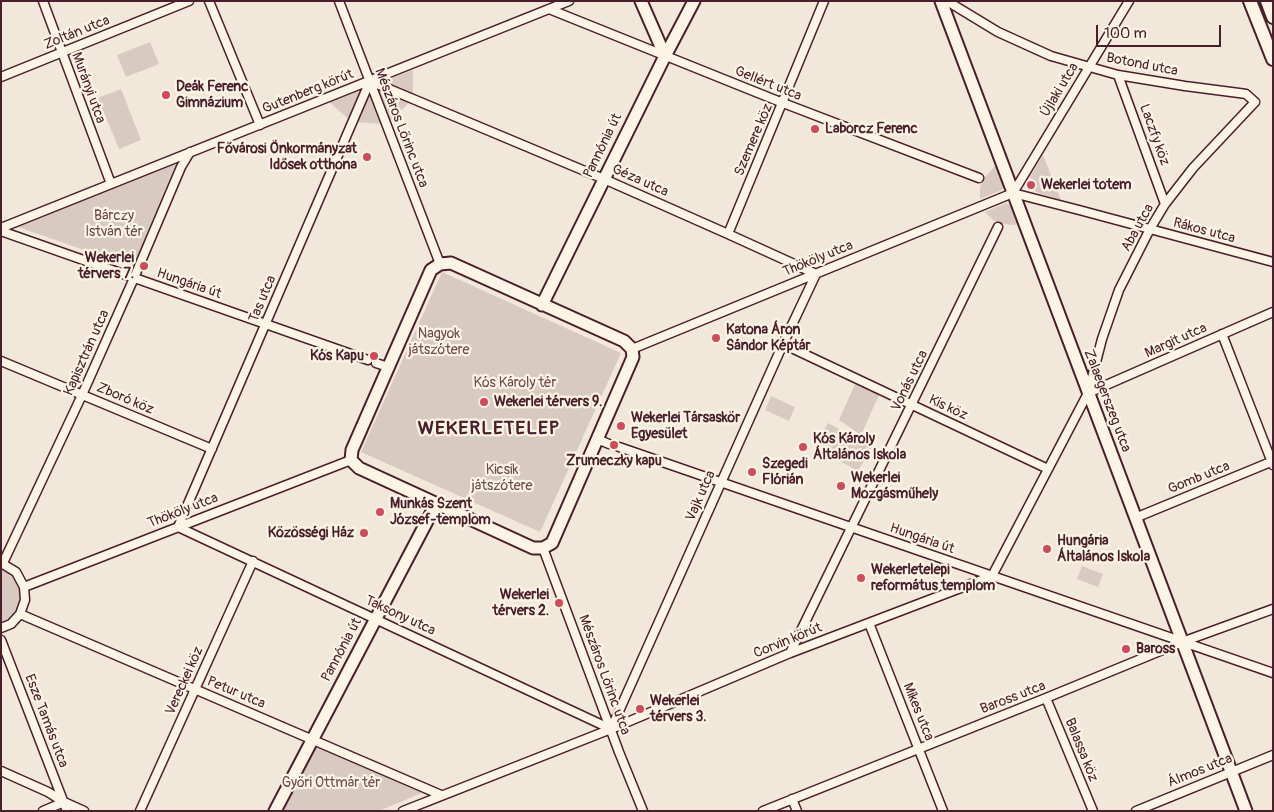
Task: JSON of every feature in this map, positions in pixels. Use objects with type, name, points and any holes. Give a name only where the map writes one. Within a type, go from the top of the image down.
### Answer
[{"type":"main road","points":[[1250,1],[1273,59]]},
{"type":"main road","points":[[1267,1],[1273,16]]},
{"type":"street","name":"Murányi utca","points":[[43,1],[111,184]]},
{"type":"street","name":"Zoltán utca","points":[[1,77],[189,1]]},
{"type":"street","points":[[209,1],[260,125]]},
{"type":"street","name":"Mészáros Lőrinc utca","points":[[339,1],[440,264]]},
{"type":"street","name":"Gutenberg körút","points":[[1,229],[569,1]]},
{"type":"street","points":[[641,1],[665,56]]},
{"type":"street","name":"Pannónia út","points":[[542,305],[694,1]]},
{"type":"street","name":"Szemere köz","points":[[728,234],[824,1]]},
{"type":"street","name":"Zalaegerszeg utca","points":[[941,1],[1246,811]]},
{"type":"street","name":"Botond utca","points":[[947,1],[998,32],[1051,56],[1118,75],[1246,94],[1255,102]]},
{"type":"street","name":"Újlaki utca","points":[[1013,193],[1129,1]]},
{"type":"street","name":"Gellért utca","points":[[549,9],[783,103],[979,178]]},
{"type":"street","name":"Laczfy köz","points":[[1118,75],[1165,204]]},
{"type":"street","name":"Géza utca","points":[[370,81],[604,179],[816,274]]},
{"type":"street","name":"Tas utca","points":[[178,527],[370,81]]},
{"type":"street","name":"Aba utca","points":[[1088,393],[1102,339],[1119,290],[1150,229],[1165,204],[1193,168],[1255,102]]},
{"type":"street","name":"Kapisztrán utca","points":[[2,563],[82,395],[181,167],[190,152]]},
{"type":"street","name":"Rákos utca","points":[[1013,193],[1273,262]]},
{"type":"street","name":"Thököly utca","points":[[632,349],[1013,193]]},
{"type":"street","name":"Vonás utca","points":[[790,653],[998,227]]},
{"type":"street","name":"Hungária út","points":[[1,229],[368,360]]},
{"type":"street","points":[[451,263],[542,305],[624,341],[632,349],[633,357],[552,543],[543,548],[533,548],[359,468],[351,460],[352,450],[431,270],[440,264],[451,263]]},
{"type":"street","name":"Vajk utca","points":[[611,729],[782,344],[816,274]]},
{"type":"street","name":"Margit utca","points":[[1088,393],[1273,312]]},
{"type":"street","points":[[1222,334],[1272,463]]},
{"type":"street","name":"Kis köz","points":[[782,344],[1048,469]]},
{"type":"street","name":"Zboró köz","points":[[1,361],[212,449]]},
{"type":"street","points":[[376,363],[388,367]]},
{"type":"street","points":[[992,576],[1088,393]]},
{"type":"street","points":[[597,439],[609,444]]},
{"type":"street","name":"Hungária út","points":[[619,447],[1273,674]]},
{"type":"street","name":"Thököly utca","points":[[24,587],[351,460]]},
{"type":"street","name":"Gomb utca","points":[[1135,518],[1272,463]]},
{"type":"street","name":"Pannónia út","points":[[275,811],[436,504]]},
{"type":"street","name":"Taksony utca","points":[[178,527],[611,729]]},
{"type":"street","name":"Mészáros Lőrinc utca","points":[[543,548],[643,811]]},
{"type":"street","name":"Vereckei köz","points":[[140,811],[253,561]]},
{"type":"street","points":[[1,628],[11,624],[20,614],[25,600],[24,587],[16,572],[2,563]]},
{"type":"street","name":"Corvin körút","points":[[403,811],[611,729],[790,653],[992,576]]},
{"type":"street","name":"Baross utca","points":[[763,811],[1182,642],[1273,609]]},
{"type":"street","name":"Petur utca","points":[[20,614],[441,795]]},
{"type":"street","name":"Mikes utca","points":[[869,623],[943,811]]},
{"type":"street","name":"Esze Tamás utca","points":[[1,640],[67,811]]},
{"type":"street","name":"Balassa köz","points":[[1046,698],[1093,811]]},
{"type":"street","name":"Álmos utca","points":[[1136,811],[1273,755]]},
{"type":"street","points":[[1,771],[84,811]]},
{"type":"street","points":[[792,799],[797,811]]},
{"type":"street","points":[[43,811],[64,802]]},
{"type":"green space","points":[[150,42],[159,64],[126,77],[117,55]]},
{"type":"green space","points":[[413,70],[413,99],[387,124],[352,122],[329,102]]},
{"type":"green space","points":[[121,89],[141,140],[119,149],[98,98]]},
{"type":"green space","points":[[1043,155],[1061,200],[1036,192],[1030,177]]},
{"type":"green space","name":"Bárczy István tér","points":[[176,163],[133,267],[18,227],[117,187]]},
{"type":"green space","points":[[996,165],[1004,184],[1002,190],[980,199],[980,188],[984,178]]},
{"type":"green space","points":[[1006,203],[1012,206],[1020,224],[1003,224],[993,220],[985,212]]},
{"type":"green space","name":"Kós Károly tér","points":[[442,272],[621,353],[540,532],[361,452]]},
{"type":"green space","points":[[855,384],[879,395],[861,435],[839,420]]},
{"type":"green space","points":[[771,396],[795,407],[789,421],[765,410]]},
{"type":"green space","points":[[828,423],[872,447],[858,471],[814,447]]},
{"type":"green space","points":[[1,563],[16,572],[24,587],[20,614],[1,628]]},
{"type":"green space","points":[[1082,566],[1103,574],[1098,587],[1077,579]]},
{"type":"green space","name":"Győri Ottmár tér","points":[[316,747],[422,793],[379,811],[283,811]]},
{"type":"place","name":"Deák Ferenc Gimnázium","points":[[166,95]]},
{"type":"place","name":"Laborcz Ferenc","points":[[815,129]]},
{"type":"place","name":"Fővárosi Önkormányzat Idősek otthona","points":[[367,157]]},
{"type":"place","name":"Wekerlei totem","points":[[1031,185]]},
{"type":"place","name":"Wekerlei térvers 7.","points":[[144,266]]},
{"type":"place","name":"Katona Áron Sándor Képtár","points":[[716,338]]},
{"type":"place","name":"Kós Kapu","points":[[374,356]]},
{"type":"place","name":"Wekerlei térvers 9.","points":[[484,402]]},
{"type":"place","name":"Wekerlei Társaskör Egyesület","points":[[621,426]]},
{"type":"place","name":"Zrumeczky kapu","points":[[614,445]]},
{"type":"place","name":"Kós Károly Általános Iskola","points":[[803,447]]},
{"type":"place","name":"Szegedi Flórián","points":[[752,472]]},
{"type":"place","name":"Wekerlei Mozgásműhely","points":[[841,486]]},
{"type":"place","name":"Munkás Szent József-templom","points":[[380,512]]},
{"type":"place","name":"Közösségi Ház","points":[[364,533]]},
{"type":"place","name":"Hungária Általános Iskola","points":[[1047,549]]},
{"type":"place","name":"Wekerletelepi református templom","points":[[861,578]]},
{"type":"place","name":"Wekerlei térvers 2.","points":[[559,603]]},
{"type":"place","name":"Baross","points":[[1126,649]]},
{"type":"place","name":"Wekerlei térvers 3.","points":[[640,709]]},
{"type":"district","name":"WEKERLETELEP","points":[[489,429]]},
{"type":"park label","name":"Nagyok játszótere","points":[[439,342]]},
{"type":"park label","name":"Kicsik játszótere","points":[[502,478]]}]
